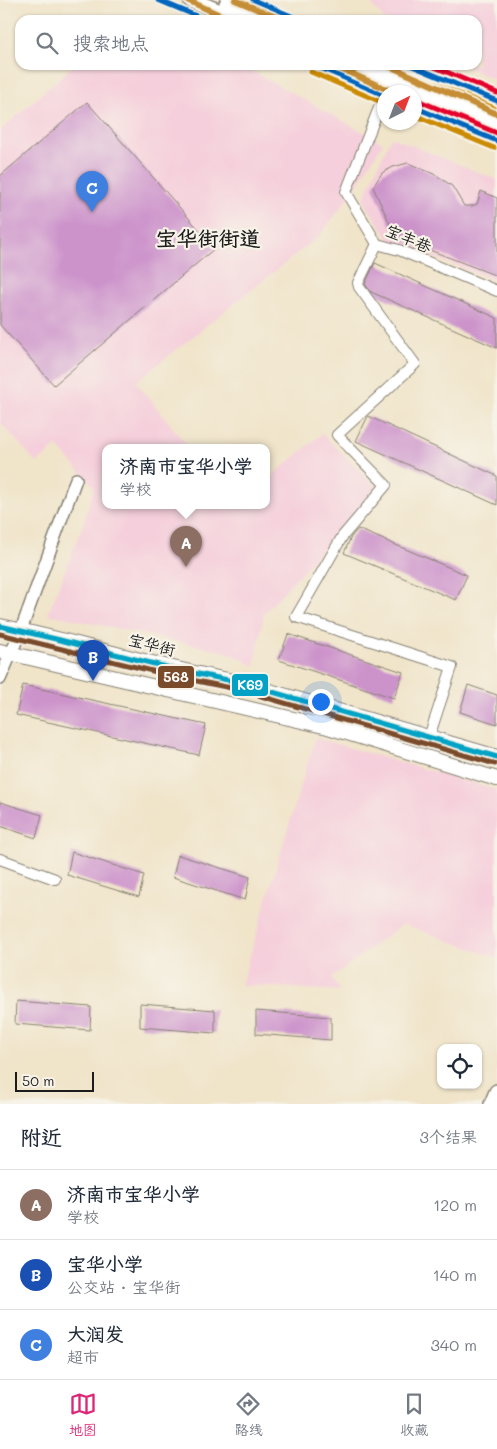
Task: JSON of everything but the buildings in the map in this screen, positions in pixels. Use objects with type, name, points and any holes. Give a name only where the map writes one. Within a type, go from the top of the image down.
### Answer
[{"type":"main road","points":[[191,0],[227,15]]},
{"type":"main road","points":[[217,0],[253,15]]},
{"type":"main road","points":[[358,70],[389,84],[497,117]]},
{"type":"main road","points":[[378,70],[389,84]]},
{"type":"main road","points":[[422,97],[497,128]]},
{"type":"main road","name":"宝华街","points":[[0,626],[238,682],[497,757]]},
{"type":"main road","points":[[6,652],[328,727],[497,779]]},
{"type":"main road","points":[[492,1104],[497,1092]]},
{"type":"street","name":"宝丰巷","points":[[389,84],[346,192],[377,244],[399,250],[497,291]]},
{"type":"street","points":[[377,244],[358,283],[358,287],[415,364],[337,435],[386,485],[342,538],[296,617],[452,667],[429,737]]},
{"type":"street","points":[[0,679],[6,652],[21,630],[76,480]]},
{"type":"street","points":[[0,859],[55,879]]},
{"type":"lane","points":[[158,0],[194,15]]},
{"type":"lane","points":[[253,0],[289,15]]},
{"type":"lane","points":[[334,70],[389,84]]},
{"type":"lane","points":[[422,70],[497,102]]},
{"type":"lane","points":[[422,110],[497,141]]},
{"type":"shaded area","points":[[368,0],[497,0],[497,81],[474,70],[482,70],[482,15],[381,15]]},
{"type":"shaded area","points":[[68,70],[250,70],[383,143],[349,197],[320,235],[136,382],[186,444],[102,444],[102,509],[270,509],[270,478],[322,434],[378,489],[264,613],[255,666],[227,652],[48,614],[84,522],[94,487],[57,446],[37,463],[0,422],[0,131]]},
{"type":"shaded area","points":[[391,137],[497,180],[497,281],[390,241],[363,200]]},
{"type":"shaded area","points":[[315,738],[497,790],[497,958],[403,924],[331,978],[341,991],[241,985]]},
{"type":"transit line","points":[[158,0],[194,15]]},
{"type":"transit line","points":[[187,0],[220,15]]},
{"type":"transit line","points":[[235,0],[271,15]]},
{"type":"transit line","points":[[253,0],[289,15]]},
{"type":"transit line","points":[[326,70],[377,92]]},
{"type":"transit line","points":[[343,70],[377,85]]},
{"type":"transit line","points":[[345,70],[380,85]]},
{"type":"transit line","points":[[398,70],[497,114]]},
{"type":"transit line","points":[[422,70],[497,101]]},
{"type":"transit line","points":[[442,70],[497,93]]},
{"type":"transit line","points":[[311,72],[377,100]]},
{"type":"transit line","points":[[407,72],[494,108]]},
{"type":"transit line","points":[[422,102],[497,133]]},
{"type":"transit line","points":[[422,110],[497,141]]},
{"type":"transit line","points":[[422,118],[494,148]]},
{"type":"transit line","name":"K69","points":[[0,626],[178,670],[238,682],[497,757]]},
{"type":"transit line","name":"568","points":[[0,634],[177,677],[236,689],[495,764]]},
{"type":"place","name":"大润发","points":[[92,212]]},
{"type":"place","name":"济南市宝华小学","points":[[186,567]]},
{"type":"place","name":"宝华小学","points":[[93,681]]},
{"type":"district","name":"宝华街街道","points":[[208,237]]}]
